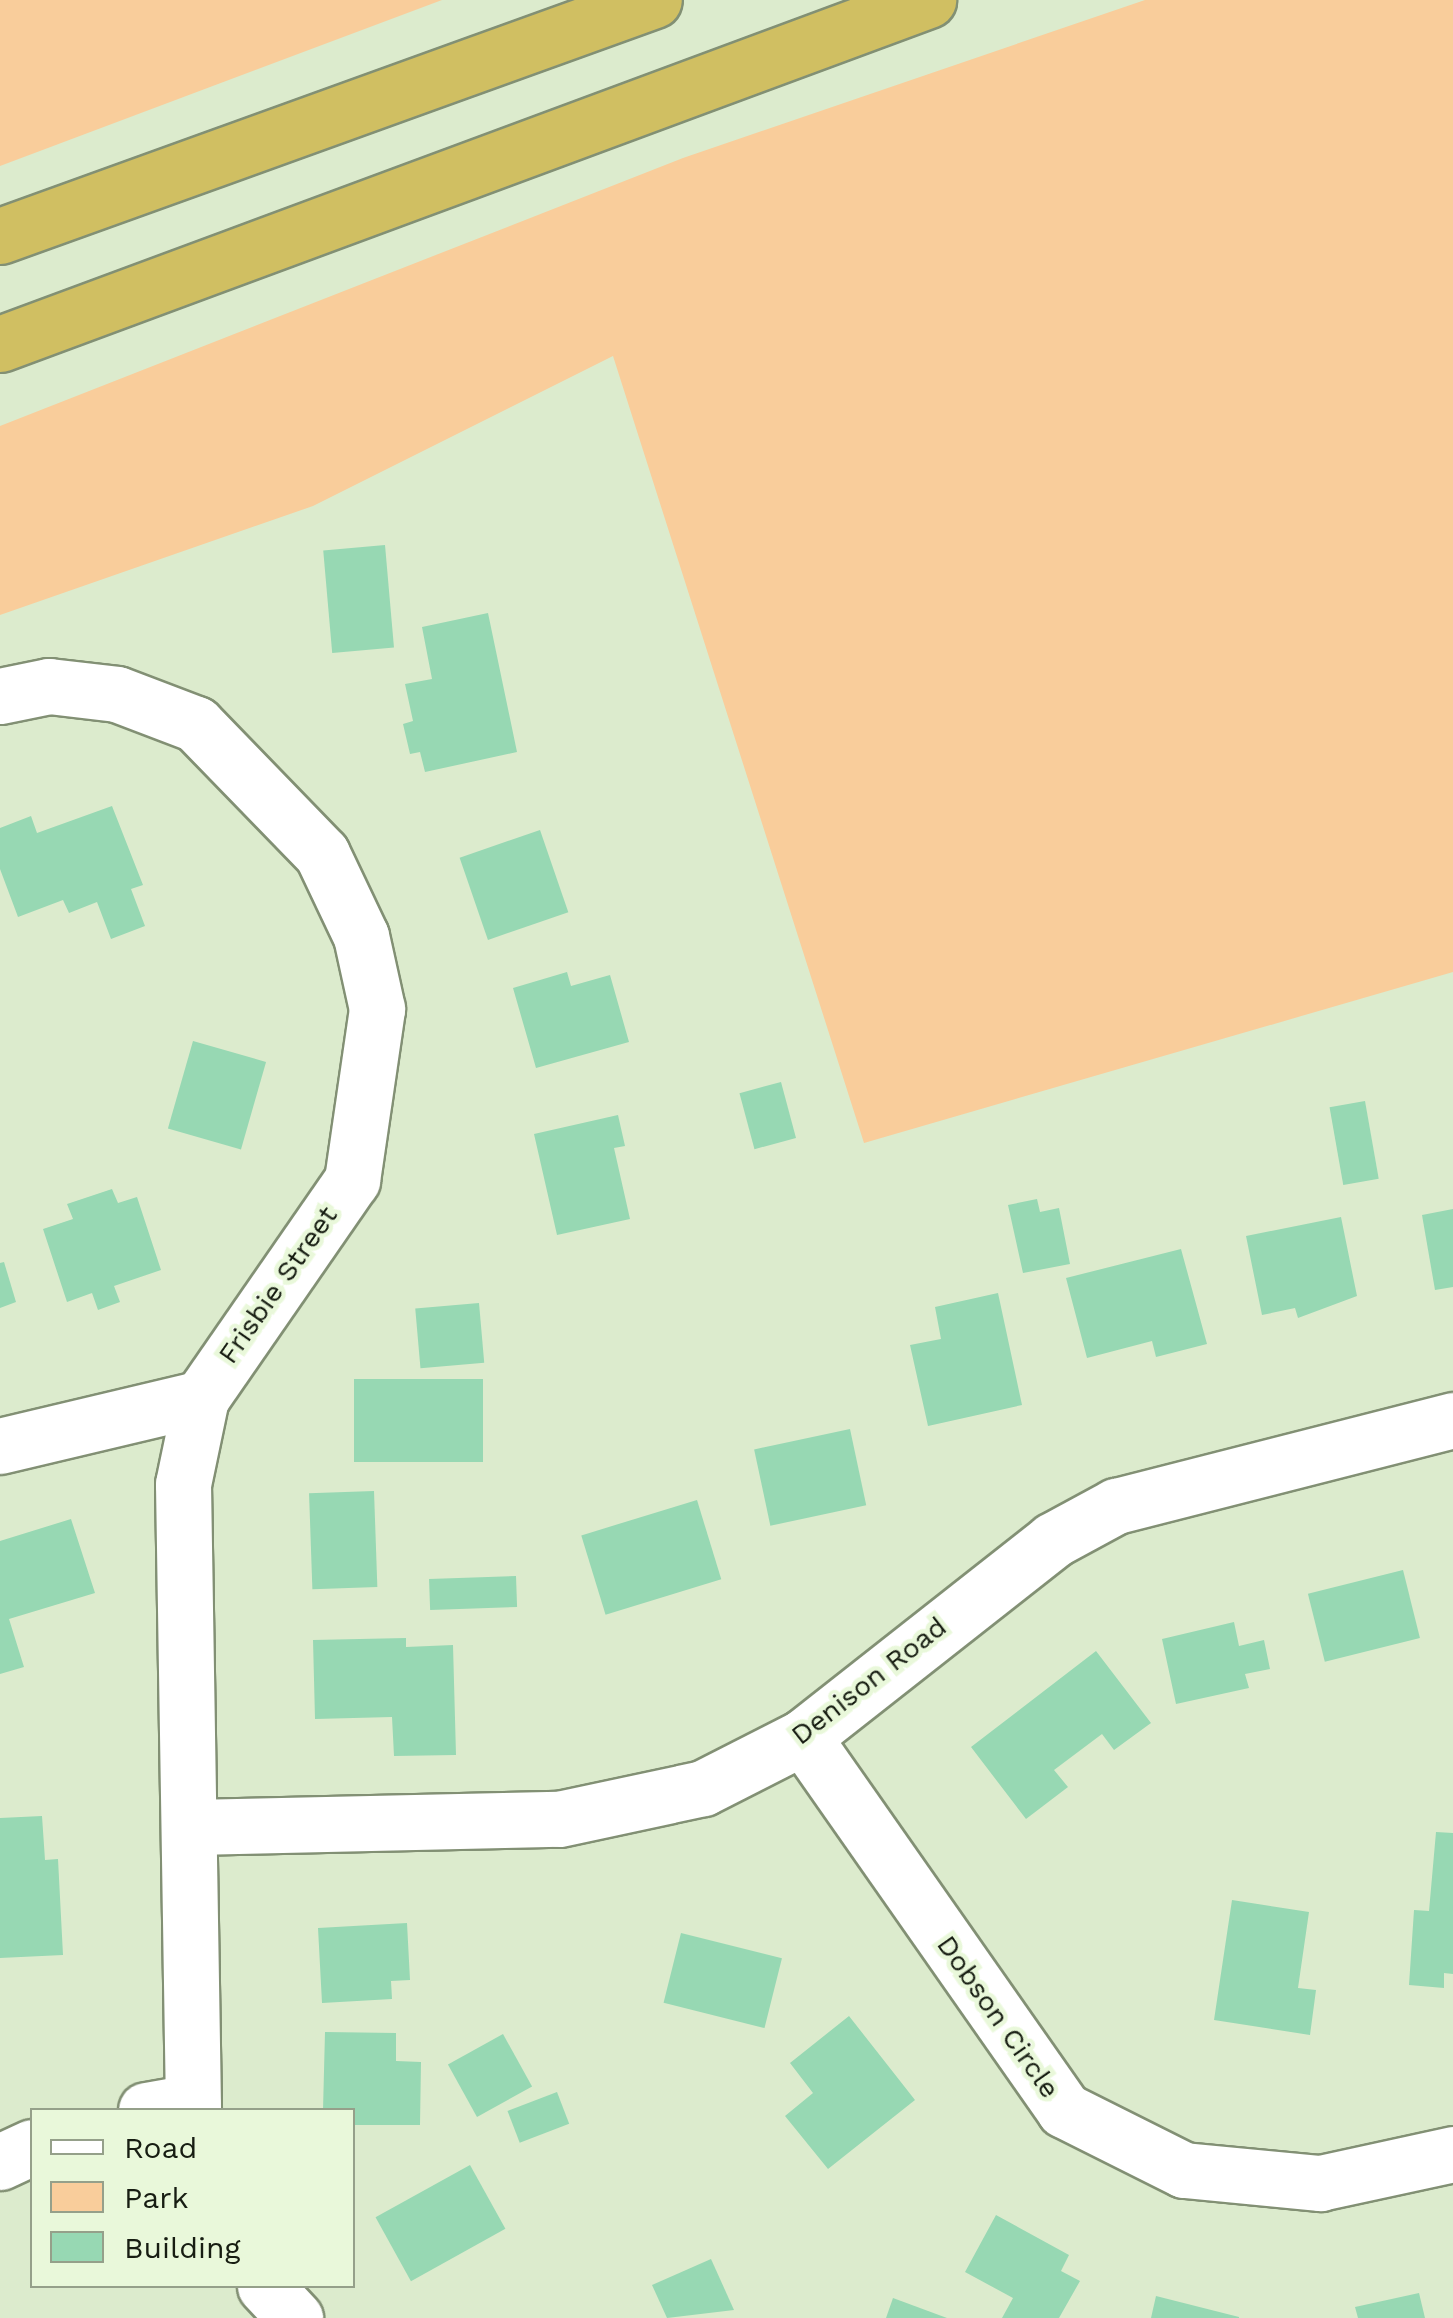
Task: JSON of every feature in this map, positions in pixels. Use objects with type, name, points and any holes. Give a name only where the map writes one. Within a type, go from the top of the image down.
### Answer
[{"type":"highway","points":[[0,236],[654,0]]},
{"type":"highway","points":[[0,344],[928,0]]},
{"type":"street","name":"Frisbie Street","points":[[0,696],[50,686],[117,694],[196,724],[322,854],[360,936],[378,1010],[352,1180],[201,1398],[183,1484],[194,1827],[177,2108]]},
{"type":"street","points":[[0,1446],[201,1398]]},
{"type":"street","name":"Denison Road","points":[[194,1827],[559,1819],[704,1788],[803,1737],[984,1591],[1116,1506],[1453,1420]]},
{"type":"street","name":"Dobson Circle","points":[[803,1737],[1064,2110],[1184,2170],[1320,2183],[1453,2154]]},
{"type":"street","points":[[0,2162],[30,2148]]},
{"type":"street","points":[[267,2288],[295,2318]]},
{"type":"green space","points":[[0,0],[442,0],[0,166]]},
{"type":"green space","points":[[1145,0],[1453,0],[1453,972],[864,1143],[613,356],[313,506],[0,615],[0,426],[683,158]]},
{"type":"building","points":[[385,545],[394,648],[332,653],[323,550]]},
{"type":"building","points":[[488,613],[517,752],[425,772],[420,752],[410,754],[403,724],[413,721],[405,684],[432,679],[422,627]]},
{"type":"building","points":[[112,806],[143,885],[131,889],[145,926],[111,939],[97,902],[69,913],[63,900],[18,917],[0,869],[0,828],[31,816],[37,833]]},
{"type":"building","points":[[540,830],[568,912],[488,940],[460,858]]},
{"type":"building","points":[[567,972],[571,986],[610,975],[629,1042],[536,1068],[513,988]]},
{"type":"building","points":[[193,1041],[266,1062],[241,1149],[168,1128]]},
{"type":"building","points":[[781,1082],[796,1138],[754,1149],[739,1093]]},
{"type":"building","points":[[1365,1101],[1379,1179],[1343,1185],[1330,1107]]},
{"type":"building","points":[[618,1115],[625,1146],[614,1148],[630,1219],[557,1235],[534,1134]]},
{"type":"building","points":[[112,1189],[118,1203],[137,1197],[161,1270],[114,1286],[120,1302],[98,1310],[92,1293],[67,1302],[43,1229],[73,1219],[67,1204]]},
{"type":"building","points":[[1037,1199],[1040,1212],[1059,1208],[1070,1264],[1023,1273],[1008,1205]]},
{"type":"building","points":[[1453,1209],[1453,1287],[1435,1290],[1422,1215]]},
{"type":"building","points":[[1341,1217],[1357,1296],[1298,1318],[1295,1308],[1262,1315],[1246,1236]]},
{"type":"building","points":[[1181,1249],[1207,1344],[1156,1357],[1152,1341],[1087,1358],[1066,1278]]},
{"type":"building","points":[[4,1262],[16,1302],[0,1308],[0,1263]]},
{"type":"building","points":[[998,1293],[1022,1405],[928,1426],[910,1345],[941,1339],[935,1307]]},
{"type":"building","points":[[479,1303],[484,1363],[420,1368],[415,1309]]},
{"type":"building","points":[[354,1379],[483,1379],[483,1462],[354,1462]]},
{"type":"building","points":[[850,1429],[866,1505],[770,1526],[754,1449]]},
{"type":"building","points":[[374,1491],[377,1587],[312,1589],[309,1493]]},
{"type":"building","points":[[697,1500],[721,1579],[606,1615],[581,1535]]},
{"type":"building","points":[[71,1519],[95,1593],[9,1619],[24,1667],[0,1674],[0,1541]]},
{"type":"building","points":[[1403,1570],[1420,1638],[1325,1662],[1308,1594]]},
{"type":"building","points":[[516,1576],[517,1607],[430,1610],[429,1579]]},
{"type":"building","points":[[1234,1622],[1239,1646],[1264,1640],[1270,1669],[1245,1674],[1249,1688],[1176,1704],[1162,1639]]},
{"type":"building","points":[[406,1638],[406,1647],[453,1645],[456,1755],[394,1756],[392,1717],[315,1719],[313,1640]]},
{"type":"building","points":[[1096,1651],[1151,1723],[1114,1750],[1102,1734],[1054,1770],[1068,1787],[1026,1819],[971,1747]]},
{"type":"building","points":[[42,1816],[45,1860],[58,1859],[63,1955],[0,1958],[0,1818]]},
{"type":"building","points":[[1436,1832],[1453,1833],[1453,1974],[1444,1973],[1444,1988],[1409,1985],[1414,1910],[1429,1911]]},
{"type":"building","points":[[1232,1900],[1309,1912],[1298,1988],[1316,1990],[1310,2035],[1214,2020]]},
{"type":"building","points":[[407,1923],[410,1980],[391,1981],[392,1999],[322,2003],[318,1928]]},
{"type":"building","points":[[681,1933],[782,1958],[764,2028],[664,2003]]},
{"type":"building","points":[[849,2016],[915,2100],[828,2169],[785,2116],[813,2093],[790,2063]]},
{"type":"building","points":[[325,2032],[396,2033],[396,2061],[421,2062],[420,2125],[355,2125],[355,2108],[323,2108]]},
{"type":"building","points":[[503,2034],[532,2086],[477,2117],[448,2065]]},
{"type":"building","points":[[557,2092],[569,2124],[520,2143],[508,2111]]},
{"type":"building","points":[[470,2165],[505,2229],[411,2281],[376,2217]]},
{"type":"building","points":[[996,2215],[1069,2255],[1061,2271],[1080,2281],[1059,2318],[1002,2318],[1013,2298],[965,2272]]},
{"type":"building","points":[[711,2259],[734,2310],[667,2318],[652,2285]]},
{"type":"building","points":[[1419,2293],[1425,2318],[1358,2318],[1355,2307]]},
{"type":"building","points":[[1156,2296],[1239,2317],[1239,2318],[1151,2318]]},
{"type":"building","points":[[893,2298],[947,2318],[886,2318]]}]
